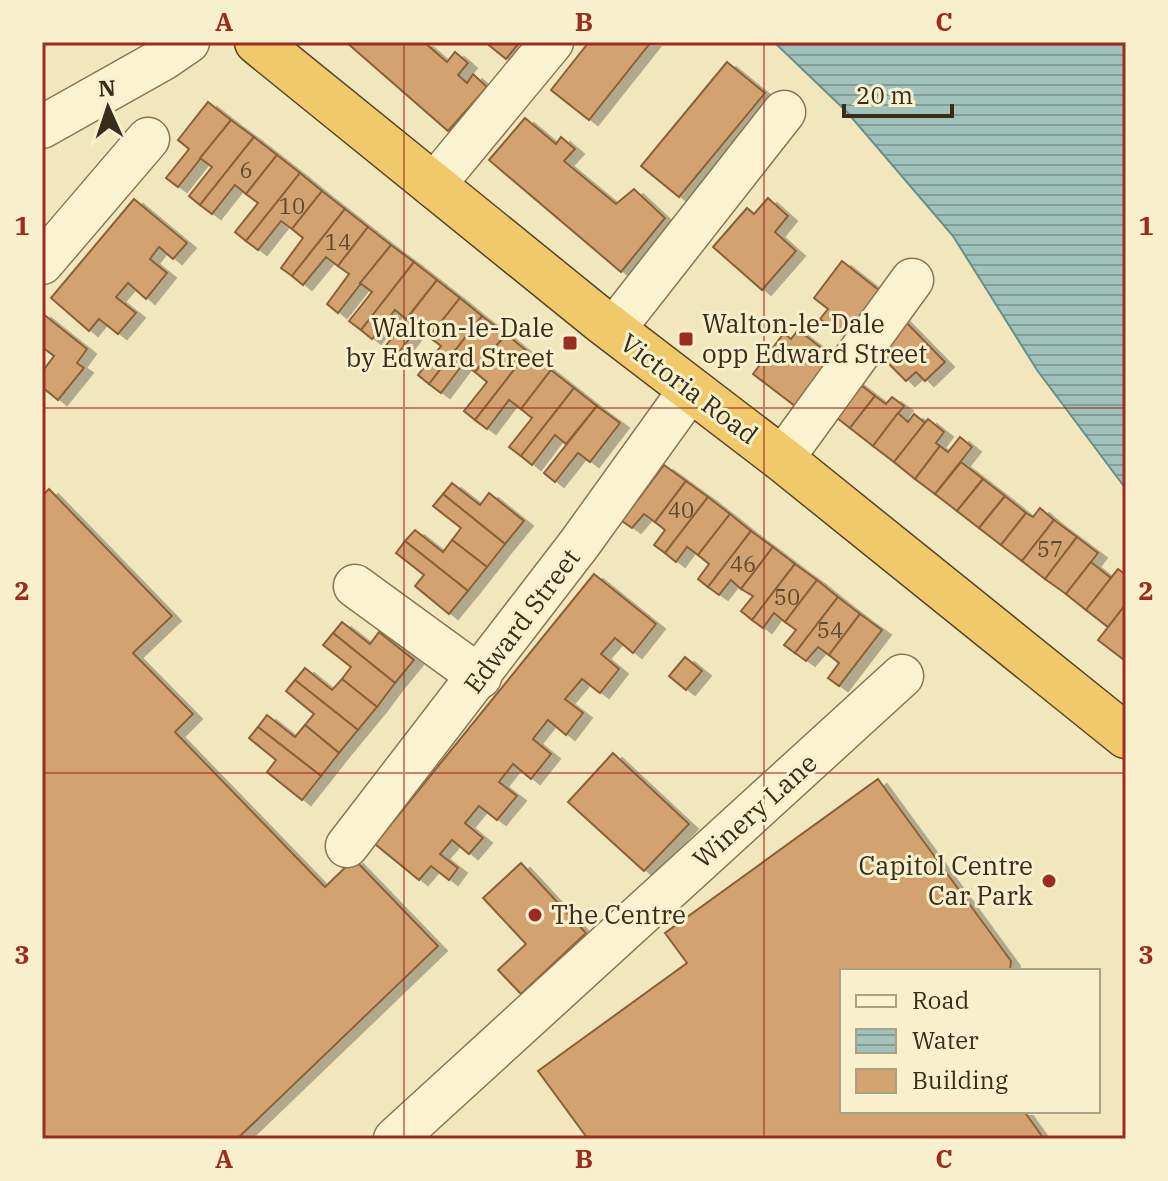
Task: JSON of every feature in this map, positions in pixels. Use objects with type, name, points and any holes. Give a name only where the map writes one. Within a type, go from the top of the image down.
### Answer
[{"type":"highway","name":"Victoria Road","points":[[260,43],[433,186],[613,330],[782,459],[1125,735]]},
{"type":"street","points":[[42,127],[188,42]]},
{"type":"street","points":[[433,186],[552,42]]},
{"type":"street","points":[[613,330],[784,112]]},
{"type":"street","points":[[42,263],[148,139]]},
{"type":"street","points":[[782,459],[912,280]]},
{"type":"street","name":"Edward Street","points":[[347,846],[480,677],[690,390]]},
{"type":"street","points":[[355,586],[480,677]]},
{"type":"street","name":"Winery Lane","points":[[395,1139],[902,676]]},
{"type":"water","points":[[774,42],[1126,42],[1126,489],[1037,370],[953,236],[847,112]]},
{"type":"building","points":[[346,42],[424,42],[447,62],[455,52],[468,63],[458,75],[467,83],[473,74],[487,87],[448,131]]},
{"type":"building","points":[[485,42],[520,42],[506,59]]},
{"type":"building","points":[[589,42],[651,42],[589,120],[551,90]]},
{"type":"building","points":[[727,62],[765,93],[679,197],[641,166]]},
{"type":"building","points":[[208,102],[231,120],[178,187],[166,178],[189,149],[178,140]]},
{"type":"building","points":[[525,118],[556,144],[561,137],[575,149],[564,161],[616,204],[634,189],[665,218],[621,272],[489,160]]},
{"type":"building","points":[[231,120],[254,137],[200,205],[189,196],[212,167],[200,158]]},
{"type":"building","points":[[254,137],[277,155],[246,194],[235,185],[212,214],[200,205]]},
{"type":"building","points":[[277,155],[300,173],[246,241],[235,232],[258,203],[246,194]]},
{"type":"building","points":[[300,173],[322,191],[292,229],[281,221],[258,250],[246,241]]},
{"type":"building","points":[[322,191],[345,209],[292,276],[281,268],[303,238],[292,229]]},
{"type":"building","points":[[768,198],[788,216],[775,232],[796,251],[762,290],[713,247],[747,208],[754,214]]},
{"type":"building","points":[[134,199],[187,243],[173,259],[159,247],[150,259],[167,273],[146,299],[128,283],[116,297],[136,313],[118,334],[99,319],[89,331],[51,298]]},
{"type":"building","points":[[345,209],[368,227],[338,266],[326,257],[303,285],[292,276]]},
{"type":"building","points":[[368,227],[391,245],[338,313],[327,304],[349,274],[338,266]]},
{"type":"building","points":[[391,245],[414,262],[361,330],[349,321],[372,292],[360,283]]},
{"type":"building","points":[[842,261],[885,295],[856,333],[847,326],[841,335],[820,319],[828,309],[814,298]]},
{"type":"building","points":[[414,262],[437,280],[406,319],[395,310],[372,339],[361,330]]},
{"type":"building","points":[[437,280],[460,298],[429,337],[418,328],[395,357],[384,348]]},
{"type":"building","points":[[460,298],[482,316],[429,384],[418,375],[441,346],[429,337]]},
{"type":"building","points":[[42,313],[87,349],[77,363],[84,368],[58,400],[42,387],[42,372],[54,356],[42,347]]},
{"type":"building","points":[[482,316],[506,334],[475,372],[463,364],[441,393],[429,384]]},
{"type":"building","points":[[901,317],[945,362],[925,381],[916,372],[906,381],[871,346]]},
{"type":"building","points":[[798,330],[828,353],[821,362],[830,369],[799,409],[753,374],[784,333],[791,339]]},
{"type":"building","points":[[506,334],[528,352],[475,420],[464,411],[487,382],[475,372]]},
{"type":"building","points":[[528,352],[551,370],[521,409],[509,400],[487,429],[475,420]]},
{"type":"building","points":[[551,370],[574,388],[521,456],[509,447],[532,418],[521,409]]},
{"type":"building","points":[[852,378],[875,396],[850,428],[827,410]]},
{"type":"building","points":[[574,388],[597,406],[566,444],[555,435],[532,465],[521,456]]},
{"type":"building","points":[[875,396],[886,404],[892,397],[904,406],[873,446],[850,428]]},
{"type":"building","points":[[597,406],[620,423],[590,462],[578,453],[555,482],[544,473]]},
{"type":"building","points":[[898,413],[908,422],[914,414],[925,423],[894,462],[873,446]]},
{"type":"building","points":[[928,419],[944,432],[936,443],[940,446],[915,479],[894,462]]},
{"type":"building","points":[[960,437],[972,447],[935,494],[915,479],[940,446],[948,452]]},
{"type":"building","points":[[961,462],[983,479],[957,511],[935,494]]},
{"type":"building","points":[[664,465],[686,481],[655,522],[644,514],[632,528],[622,521]]},
{"type":"building","points":[[983,479],[1005,496],[979,528],[957,511]]},
{"type":"building","points":[[686,481],[708,497],[665,553],[654,545],[665,530],[655,522]]},
{"type":"building","points":[[452,483],[480,505],[489,493],[524,521],[505,544],[443,494]]},
{"type":"building","points":[[49,489],[172,616],[133,653],[193,714],[175,732],[325,887],[354,859],[438,946],[237,1139],[42,1139],[42,496]]},
{"type":"building","points":[[443,494],[505,544],[487,567],[452,540],[461,528],[433,506]]},
{"type":"building","points":[[1005,496],[1026,513],[1001,545],[979,528]]},
{"type":"building","points":[[708,497],[730,514],[698,555],[687,547],[676,562],[665,553]]},
{"type":"building","points":[[1040,508],[1054,520],[1022,561],[1001,545],[1026,513],[1033,517]]},
{"type":"building","points":[[730,514],[751,531],[708,587],[698,579],[709,564],[698,555]]},
{"type":"building","points":[[1054,520],[1077,537],[1045,579],[1022,561]]},
{"type":"building","points":[[415,530],[443,552],[452,540],[487,567],[468,591],[405,541]]},
{"type":"building","points":[[751,531],[773,547],[741,589],[731,580],[719,595],[708,587]]},
{"type":"building","points":[[1077,537],[1098,553],[1066,594],[1045,579]]},
{"type":"building","points":[[405,541],[468,591],[449,614],[415,586],[424,575],[396,553]]},
{"type":"building","points":[[773,547],[795,564],[752,620],[741,611],[753,596],[741,589]]},
{"type":"building","points":[[1091,562],[1111,578],[1086,610],[1066,594]]},
{"type":"building","points":[[795,564],[817,580],[785,622],[774,613],[763,628],[752,620]]},
{"type":"building","points":[[1118,569],[1126,575],[1126,604],[1108,627],[1086,610]]},
{"type":"building","points":[[594,574],[656,624],[633,653],[615,638],[601,654],[619,669],[600,693],[582,679],[565,699],[583,713],[566,735],[548,720],[533,739],[551,754],[531,779],[513,764],[499,782],[517,796],[497,820],[479,806],[465,823],[483,838],[469,854],[452,840],[440,854],[458,868],[449,880],[431,866],[419,880],[375,844]]},
{"type":"building","points":[[817,580],[838,597],[795,653],[784,645],[796,630],[785,622]]},
{"type":"building","points":[[838,597],[860,614],[829,655],[818,647],[806,661],[795,653]]},
{"type":"building","points":[[1126,604],[1126,657],[1124,660],[1098,640]]},
{"type":"building","points":[[860,614],[882,630],[839,686],[828,678],[839,663],[829,655]]},
{"type":"building","points":[[342,622],[370,644],[379,632],[414,660],[395,683],[333,633]]},
{"type":"building","points":[[333,633],[395,683],[377,707],[342,679],[351,667],[323,645]]},
{"type":"building","points":[[685,657],[702,671],[686,690],[669,676]]},
{"type":"building","points":[[305,668],[332,690],[342,679],[377,707],[358,730],[295,680]]},
{"type":"building","points":[[295,680],[358,730],[339,753],[305,725],[314,714],[286,691]]},
{"type":"building","points":[[267,715],[295,737],[305,725],[339,753],[321,776],[258,727]]},
{"type":"building","points":[[258,727],[321,776],[302,800],[267,772],[276,760],[249,738]]},
{"type":"building","points":[[613,753],[689,824],[644,871],[568,802]]},
{"type":"building","points":[[878,779],[1011,961],[1010,969],[840,969],[840,1113],[1025,1113],[1044,1139],[588,1139],[538,1071],[687,963],[665,933]]},
{"type":"building","name":"The Centre","points":[[521,863],[586,933],[521,994],[498,970],[526,944],[483,898]]},
{"type":"place","name":"Walton-le-Dale opp Edward Street","points":[[686,339]]},
{"type":"place","name":"Walton-le-Dale by Edward Street","points":[[570,343]]},
{"type":"place","name":"Capitol Centre Car Park","points":[[1049,881]]},
{"type":"place","name":"The Centre","points":[[535,915]]}]
